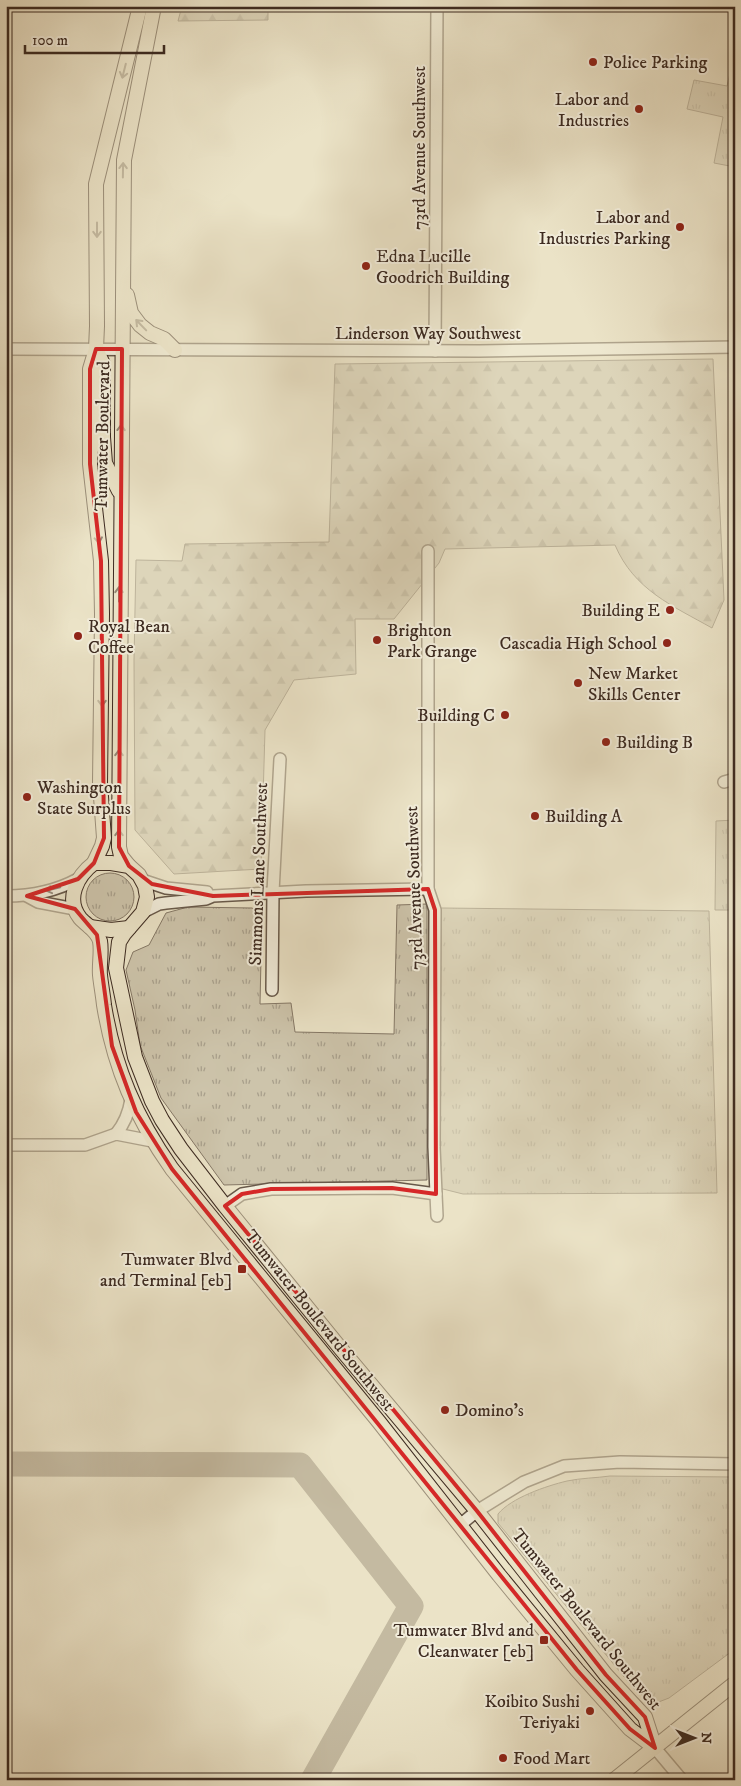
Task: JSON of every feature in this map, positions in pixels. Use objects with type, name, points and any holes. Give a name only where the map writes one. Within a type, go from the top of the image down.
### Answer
[{"type":"main road","name":"Tumwater Boulevard","points":[[94,862],[104,838],[100,783],[101,561],[90,464],[90,369],[96,349],[96,184],[140,6]]},
{"type":"main road","name":"Tumwater Boulevard","points":[[129,866],[121,856],[119,847],[120,493],[124,160],[154,6]]},
{"type":"main road","points":[[122,289],[127,294],[131,312],[140,325],[150,333],[164,339],[175,350]]},
{"type":"main road","points":[[96,349],[103,364],[105,463],[120,493]]},
{"type":"main road","points":[[94,862],[129,866],[142,880],[147,897],[143,912],[129,928],[111,930],[90,927],[75,910],[74,890],[78,879],[94,862]]},
{"type":"main road","name":"Tumwater Boulevard Southwest","points":[[90,927],[97,935],[100,943],[102,986],[112,1046],[131,1099],[152,1141],[577,1670],[630,1729],[655,1748]]},
{"type":"main road","name":"Tumwater Boulevard Southwest","points":[[129,928],[121,938],[117,948],[116,968],[134,1057],[152,1101],[181,1149],[225,1206],[477,1511],[606,1675],[645,1717],[655,1748]]},
{"type":"main road","points":[[614,1780],[735,1683]]},
{"type":"street","name":"73rd Avenue Southwest","points":[[435,351],[437,6]]},
{"type":"street","name":"Linderson Way Southwest","points":[[6,349],[435,351],[735,347]]},
{"type":"street","name":"73rd Avenue Southwest","points":[[428,551],[428,889],[435,910],[434,1147],[437,1216]]},
{"type":"street","name":"Simmons Lane Southwest","points":[[272,990],[273,892],[280,759]]},
{"type":"street","points":[[6,896],[27,896],[63,887],[78,879]]},
{"type":"street","points":[[142,880],[166,888],[206,892],[213,896]]},
{"type":"street","points":[[143,912],[158,904],[206,899],[213,896],[273,892],[428,889]]},
{"type":"street","points":[[27,896],[38,902],[75,910]]},
{"type":"street","points":[[6,1145],[85,1145],[116,1134],[124,1125],[130,1110],[131,1099]]},
{"type":"street","points":[[116,1134],[152,1141]]},
{"type":"street","points":[[225,1206],[242,1194],[271,1189],[392,1188],[436,1194]]},
{"type":"street","points":[[460,1525],[477,1511],[524,1482],[564,1466],[620,1462],[735,1464]]},
{"type":"street","points":[[655,1748],[682,1780]]},
{"type":"highlighted area","points":[[96,349],[122,349],[119,847],[129,866],[152,884],[213,896],[428,889],[435,910],[436,1194],[392,1188],[271,1189],[242,1194],[225,1206],[477,1511],[606,1675],[645,1717],[655,1748],[630,1729],[577,1670],[172,1169],[136,1112],[112,1046],[97,935],[75,909],[27,896],[78,879],[94,863],[104,838],[101,561],[90,464],[90,369]]},
{"type":"green space","points":[[182,6],[268,6],[268,20],[178,21]]},
{"type":"green space","points":[[735,52],[735,167],[714,163],[723,117],[687,109],[694,80],[727,86]]},
{"type":"green space","points":[[713,359],[724,600],[712,628],[669,604],[644,585],[623,561],[615,545],[445,549],[439,563],[394,619],[355,619],[356,674],[294,680],[265,730],[261,869],[174,874],[135,830],[134,660],[136,560],[182,561],[185,544],[329,542],[335,364]]},
{"type":"green space","points":[[735,820],[735,910],[715,910],[716,821]]},
{"type":"green space","points":[[105,873],[115,873],[127,880],[134,892],[134,902],[127,914],[115,921],[105,921],[97,917],[90,910],[86,902],[86,892],[90,884],[97,877]]},
{"type":"green space","points":[[427,904],[427,1180],[224,1185],[161,1098],[140,1045],[135,1010],[126,970],[133,952],[149,945],[166,913],[188,907],[252,908],[262,913],[260,1004],[291,1003],[295,1032],[394,1034],[397,905]]},
{"type":"green space","points":[[442,908],[709,911],[717,1193],[463,1194],[435,1187],[435,910]]},
{"type":"green space","points":[[610,1476],[735,1477],[735,1649],[669,1698],[656,1703],[634,1689],[498,1523],[498,1514],[504,1508],[530,1493],[567,1481]]},
{"type":"taxiway","points":[[6,1464],[300,1465],[411,1606],[313,1780]]},
{"type":"place","name":"Police Parking","points":[[593,62]]},
{"type":"place","name":"Labor and Industries","points":[[639,109]]},
{"type":"place","name":"Labor and Industries Parking","points":[[680,227]]},
{"type":"place","name":"Edna Lucille Goodrich Building","points":[[366,266]]},
{"type":"place","name":"Building E","points":[[670,610]]},
{"type":"place","name":"Royal Bean Coffee","points":[[78,636]]},
{"type":"place","name":"Brighton Park Grange","points":[[377,640]]},
{"type":"place","name":"Cascadia High School","points":[[667,643]]},
{"type":"place","name":"New Market Skills Center","points":[[578,683]]},
{"type":"place","name":"Building C","points":[[505,715]]},
{"type":"place","name":"Building B","points":[[606,742]]},
{"type":"place","name":"Washington State Surplus","points":[[27,797]]},
{"type":"place","name":"Building A","points":[[535,816]]},
{"type":"place","name":"Tumwater Blvd and Terminal [eb]","points":[[242,1269]]},
{"type":"place","name":"Domino's","points":[[445,1410]]},
{"type":"place","name":"Tumwater Blvd and Cleanwater [eb]","points":[[544,1640]]},
{"type":"place","name":"Koibito Sushi Teriyaki","points":[[590,1711]]},
{"type":"place","name":"Food Mart","points":[[503,1758]]}]
